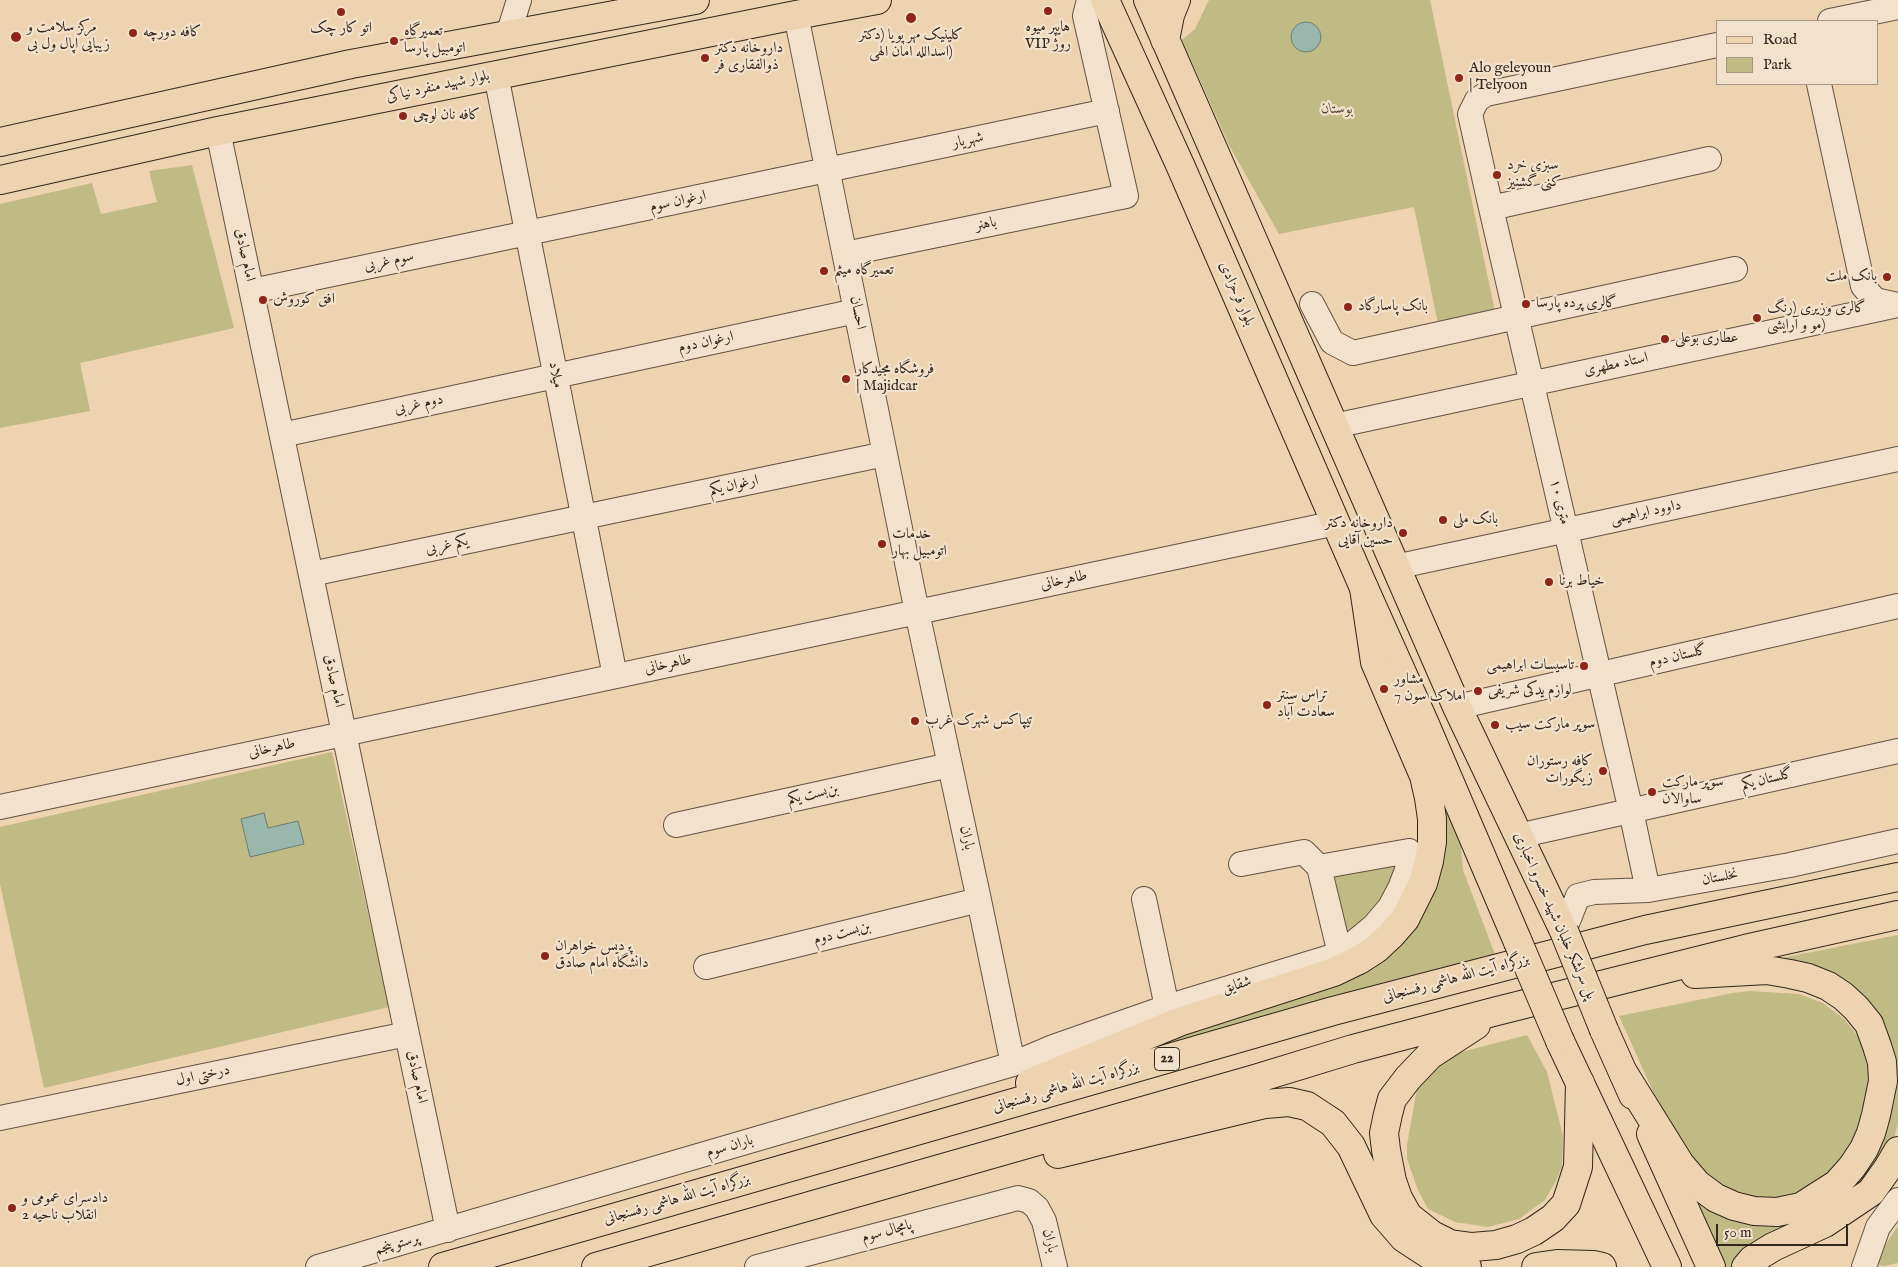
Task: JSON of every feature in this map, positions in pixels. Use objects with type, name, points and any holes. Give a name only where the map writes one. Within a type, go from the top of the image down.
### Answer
[{"type":"main road","points":[[0,142],[351,64],[696,0]]},
{"type":"main road","name":"بلوار شهید منفرد نیاکی","points":[[0,180],[218,131],[496,74],[877,0]]},
{"type":"main road","name":"بلوار فرحزادی","points":[[1105,0],[1181,167],[1364,588]]},
{"type":"main road","points":[[1148,0],[1395,567]]},
{"type":"main road","points":[[1165,40],[1170,15],[1176,0]]},
{"type":"main road","points":[[351,64],[343,72],[340,82],[342,88],[346,93],[365,101]]},
{"type":"main road","points":[[1181,167],[1186,157],[1193,151],[1203,150],[1215,154]]},
{"type":"main road","name":"پل سرلشکر خلبان شهید خسرو اخباری","points":[[1395,567],[1457,707],[1564,931],[1604,1030],[1711,1267]]},
{"type":"main road","points":[[1364,588],[1424,722],[1560,1041],[1667,1267]]},
{"type":"main road","points":[[965,1118],[1035,1081],[1179,1022],[1334,972],[1376,949],[1405,918],[1425,875],[1432,842],[1432,819],[1424,776],[1374,662],[1364,588]]},
{"type":"main road","name":"بزرگراه آیت الله هاشمی رفسنجانی","points":[[443,1267],[965,1118],[1333,1010],[1635,932],[1898,878]]},
{"type":"main road","points":[[596,1267],[1255,1079],[1353,1049],[1497,1010],[1898,915]]},
{"type":"main road","points":[[1624,1074],[1680,1164],[1697,1184],[1716,1198],[1734,1206],[1754,1211],[1778,1212],[1801,1207],[1837,1184],[1864,1149],[1881,1097],[1882,1062],[1868,1024],[1843,996],[1828,986],[1808,978],[1767,970],[1636,976]]},
{"type":"main road","points":[[1497,1010],[1430,1054],[1392,1099],[1384,1133],[1387,1156],[1398,1198],[1408,1216],[1418,1225],[1450,1244],[1472,1247],[1496,1245],[1517,1239],[1534,1231],[1553,1218],[1566,1204],[1578,1168],[1580,1082]]},
{"type":"main road","points":[[986,1156],[1018,1163],[1265,1104],[1290,1102],[1307,1106],[1333,1123],[1352,1146],[1384,1215],[1404,1238],[1430,1254],[1458,1266],[1467,1267]]},
{"type":"main road","points":[[1746,1267],[1752,1260],[1773,1247],[1825,1223],[1871,1192],[1898,1151]]},
{"type":"main road","points":[[1536,1267],[1556,1264],[1593,1264],[1602,1267]]},
{"type":"street","points":[[508,35],[519,0]]},
{"type":"street","points":[[1089,0],[1085,16],[1108,111]]},
{"type":"street","points":[[1835,20],[1898,7]]},
{"type":"street","name":"احسان","points":[[796,15],[917,612]]},
{"type":"street","name":"۱۰ متری","points":[[1648,890],[1470,114],[1477,100],[1486,94],[1716,45]]},
{"type":"street","name":"میلاد","points":[[496,74],[615,676]]},
{"type":"street","points":[[1820,85],[1863,286],[1875,300],[1898,305]]},
{"type":"street","name":"شهریار","points":[[828,171],[1108,111]]},
{"type":"street","name":"باهنر","points":[[845,254],[1126,196],[1108,111]]},
{"type":"street","name":"امام صادق","points":[[218,131],[448,1230]]},
{"type":"street","points":[[1491,208],[1709,159]]},
{"type":"street","name":"ارغوان سوم","points":[[527,234],[828,171]]},
{"type":"street","name":"سوم غربی","points":[[252,291],[527,234]]},
{"type":"street","points":[[1312,304],[1332,342],[1353,353],[1735,269]]},
{"type":"street","name":"استاد مطهری","points":[[1334,426],[1898,305]]},
{"type":"street","name":"ارغوان دوم","points":[[556,376],[856,311]]},
{"type":"street","name":"دوم غربی","points":[[282,435],[556,376]]},
{"type":"street","name":"ارغوان یکم","points":[[583,517],[885,454]]},
{"type":"street","name":"داوود ابراهیمی","points":[[1395,567],[1898,459]]},
{"type":"street","name":"یکم غربی","points":[[311,574],[583,517]]},
{"type":"street","name":"طاهرخانی","points":[[0,807],[1336,523]]},
{"type":"street","name":"گلستان دوم","points":[[1457,707],[1898,606]]},
{"type":"street","name":"باران","points":[[917,612],[1013,1064]]},
{"type":"street","name":"گلستان یکم","points":[[1518,836],[1898,751]]},
{"type":"street","name":"بن‌بست یکم","points":[[676,825],[950,765]]},
{"type":"street","name":"نخلستان","points":[[1564,931],[1578,896],[1594,892],[1648,890],[1790,865],[1898,841]]},
{"type":"street","name":"شقایق","points":[[1013,1064],[1053,1047],[1167,1007],[1340,954],[1374,926],[1390,907],[1400,888],[1406,870],[1409,851],[1318,867]]},
{"type":"street","points":[[1241,864],[1304,852],[1318,867],[1340,954]]},
{"type":"street","points":[[1144,899],[1167,1007]]},
{"type":"street","name":"بن‌بست دوم","points":[[706,968],[979,900]]},
{"type":"street","name":"درختی اول","points":[[0,1118],[407,1034]]},
{"type":"street","name":"باران سوم","points":[[448,1230],[1013,1064]]},
{"type":"street","name":"باران","points":[[1018,1198],[1029,1201],[1041,1214],[1048,1232],[1056,1267]]},
{"type":"street","name":"پامچال سوم","points":[[758,1267],[782,1264],[1018,1198]]},
{"type":"street","points":[[1864,1267],[1878,1227],[1898,1200]]},
{"type":"street","name":"پرستو پنجم","points":[[318,1267],[448,1230]]},
{"type":"green space","name":"بوستان","points":[[1209,0],[1430,0],[1495,312],[1438,324],[1414,207],[1279,234],[1229,145],[1182,40],[1195,29]]},
{"type":"green space","points":[[192,165],[234,328],[80,363],[90,411],[0,428],[0,204],[92,183],[101,214],[157,202],[149,171]]},
{"type":"green space","points":[[1404,712],[1460,838],[1463,870],[1496,957],[1150,1052],[1110,1055],[1251,1003],[1427,885]]},
{"type":"green space","points":[[332,752],[389,1007],[44,1088],[0,884],[0,827]]},
{"type":"green space","points":[[1390,858],[1397,878],[1381,908],[1345,935],[1331,884],[1334,870]]},
{"type":"green space","points":[[1898,935],[1898,1122],[1893,1144],[1869,1184],[1738,1267],[1721,1267],[1687,1189],[1718,1212],[1832,1200],[1889,1050],[1873,1007],[1856,989],[1836,974],[1814,966],[1756,963]]},
{"type":"green space","points":[[1749,991],[1799,994],[1823,1003],[1844,1019],[1857,1035],[1867,1054],[1873,1086],[1869,1112],[1843,1165],[1786,1204],[1716,1190],[1679,1149],[1619,1016]]},
{"type":"green space","points":[[1527,1035],[1547,1072],[1563,1136],[1562,1166],[1545,1200],[1519,1219],[1488,1227],[1455,1222],[1428,1209],[1418,1190],[1407,1159],[1407,1145],[1417,1089],[1442,1057]]},
{"type":"green space","points":[[1898,1226],[1898,1263],[1884,1266],[1879,1265],[1879,1257]]},
{"type":"water","points":[[1306,22],[1316,27],[1321,37],[1316,47],[1306,52],[1296,47],[1291,37],[1296,27]]},
{"type":"water","points":[[264,813],[268,828],[298,821],[304,844],[250,857],[241,819]]},
{"type":"place","name":"هایپر میوه VIP روژ","points":[[1048,11]]},
{"type":"place","name":"اتو کار چک","points":[[341,12]]},
{"type":"place","name":"کلینیک مهر پویا (دکتر اسدالله امان الهی)","points":[[911,18]]},
{"type":"place","name":"کافه دورچه","points":[[133,33]]},
{"type":"place","name":"مرکز سلامت و زیبایی اپال ول بی","points":[[16,37]]},
{"type":"place","name":"تعمیرگاه اتومبیل پارسا","points":[[394,41]]},
{"type":"place","name":"داروخانه دکتر ذوالفقاری فر","points":[[705,58]]},
{"type":"place","name":"Alo geleyoun | Telyoon","points":[[1459,78]]},
{"type":"place","name":"کافه نان لوچی","points":[[403,116]]},
{"type":"place","name":"سبزی خرد کنی گشنیز","points":[[1497,175]]},
{"type":"place","name":"تعمیرگاه میثم","points":[[824,271]]},
{"type":"place","name":"بانک ملت","points":[[1887,277]]},
{"type":"place","name":"افق کوروش","points":[[263,300]]},
{"type":"place","name":"گالری پرده پارسا","points":[[1526,304]]},
{"type":"place","name":"بانک پاسارگاد","points":[[1348,307]]},
{"type":"place","name":"گالری وزیری (رنگ مو و آرایشی)","points":[[1757,318]]},
{"type":"place","name":"عطاری بوعلی","points":[[1665,339]]},
{"type":"place","name":"فروشگاه مجیدکار | Majidcar","points":[[846,379]]},
{"type":"place","name":"بانک ملی","points":[[1443,520]]},
{"type":"place","name":"داروخانه دکتر حسین آقایی","points":[[1403,533]]},
{"type":"place","name":"خدمات اتومبیل بهار","points":[[882,544]]},
{"type":"place","name":"خیاط برنا","points":[[1549,582]]},
{"type":"place","name":"تاسیسات ابراهیمی","points":[[1584,666]]},
{"type":"place","name":"مشاور املاک سون 7","points":[[1384,689]]},
{"type":"place","name":"لوازم یدکی شریفی","points":[[1478,691]]},
{"type":"place","name":"تراس سنتر سعادت آباد","points":[[1267,705]]},
{"type":"place","name":"تیپاکس شهرک غرب","points":[[915,721]]},
{"type":"place","name":"سوپر مارکت سیب","points":[[1495,725]]},
{"type":"place","name":"کافه رستوران زیگورات","points":[[1603,771]]},
{"type":"place","name":"سوپر مارکت ساوالان","points":[[1652,792]]},
{"type":"place","name":"پردیس خواهران دانشگاه امام صادق","points":[[545,956]]},
{"type":"place","name":"دادسرای عمومی و انقلاب ناحیه 2","points":[[12,1208]]}]
